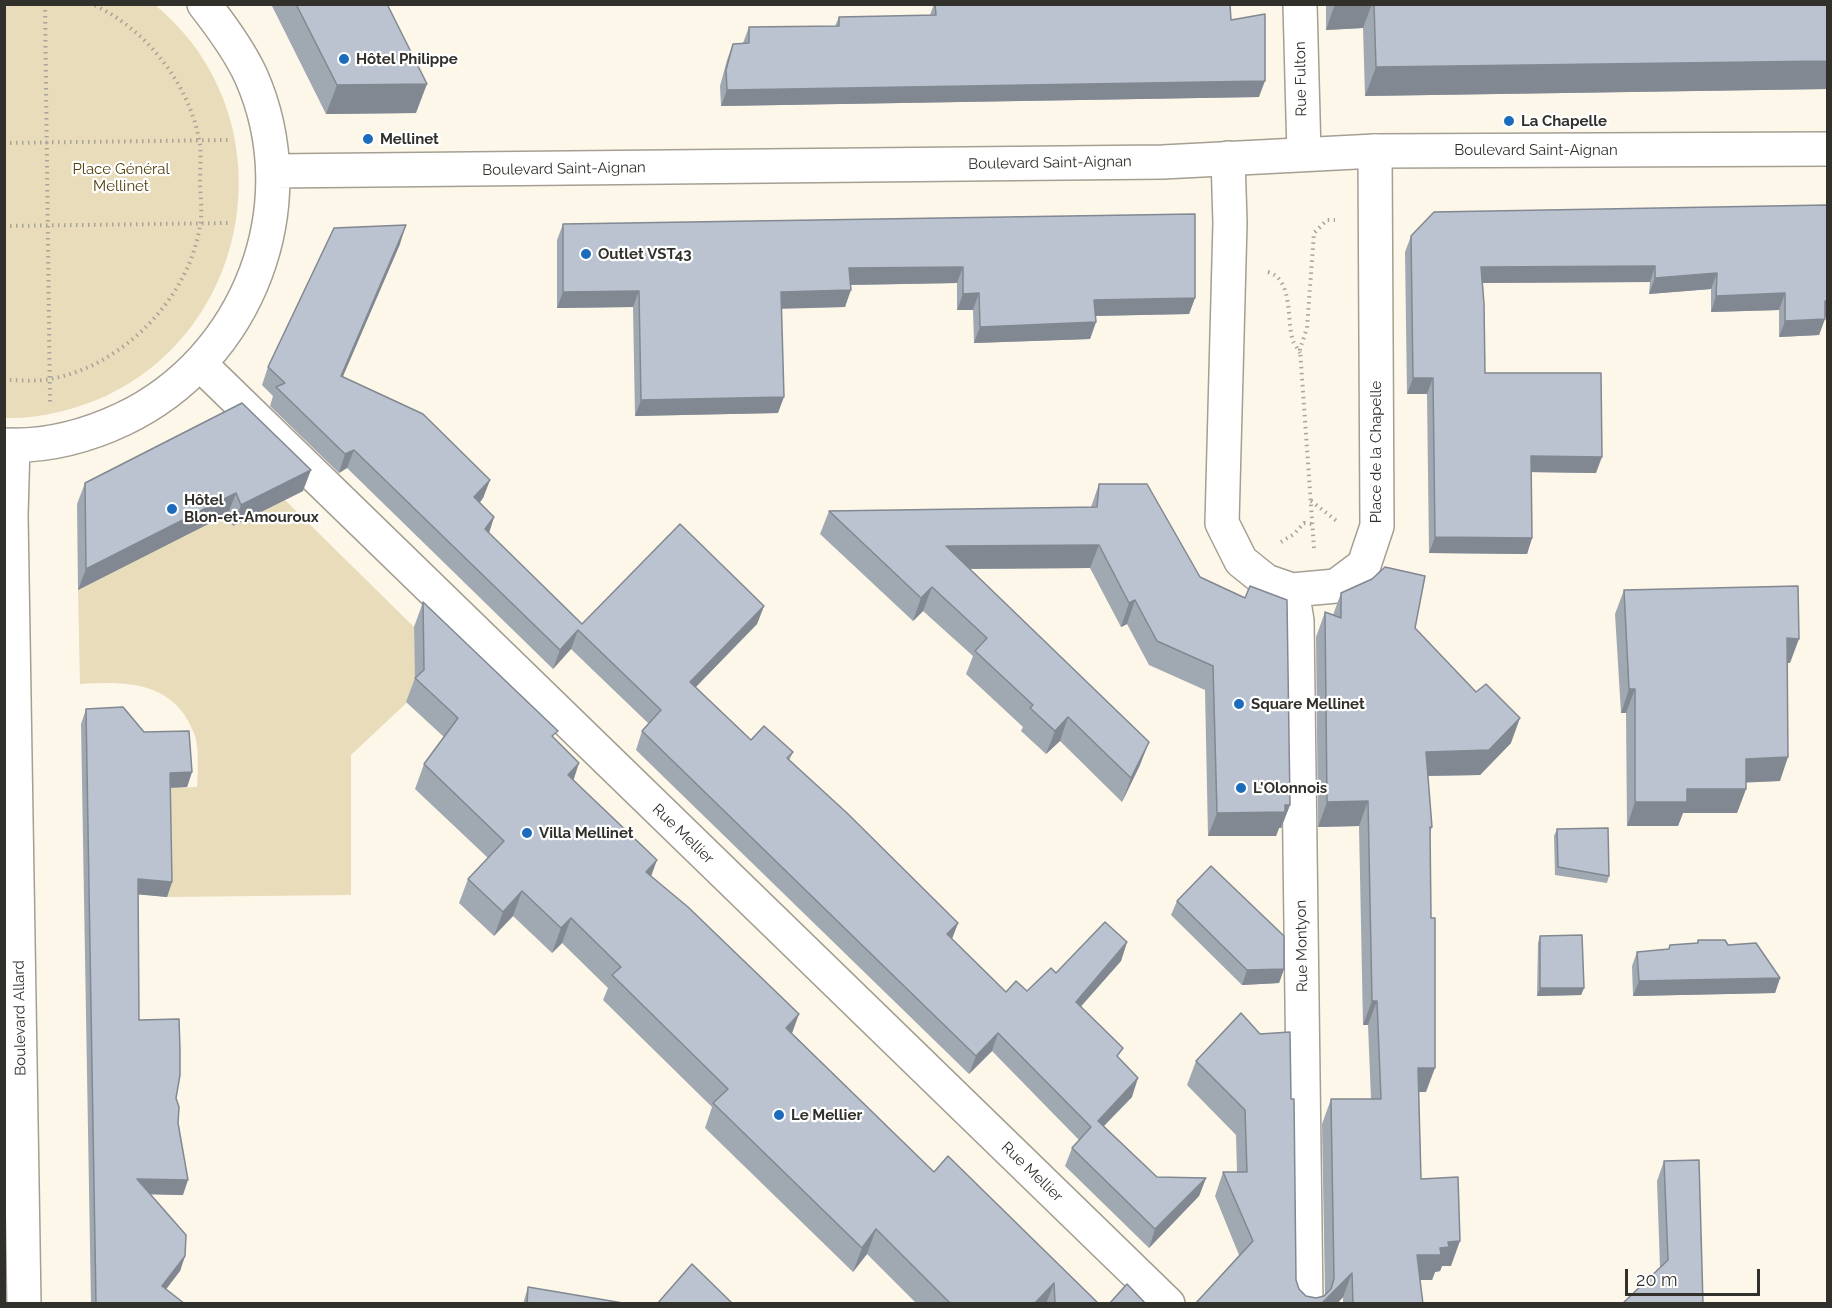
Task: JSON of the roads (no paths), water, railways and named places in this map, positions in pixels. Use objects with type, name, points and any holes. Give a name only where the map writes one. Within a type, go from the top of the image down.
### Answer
[{"type":"street","points":[[9,445],[63,440],[107,427],[142,410],[174,388],[200,364],[227,331],[247,296],[262,259],[273,195],[273,171],[267,125],[251,76],[226,31],[204,4]]},
{"type":"street","name":"Rue Fulton","points":[[1300,4],[1304,154]]},
{"type":"street","name":"Boulevard Saint-Aignan","points":[[273,171],[1163,162],[1375,151],[1827,149]]},
{"type":"street","name":"Place de la Chapelle","points":[[1304,589],[1336,586],[1364,565],[1377,526],[1375,151]]},
{"type":"street","points":[[1228,158],[1229,259],[1222,523],[1241,561],[1266,581],[1304,589]]},
{"type":"street","name":"Rue Mellier","points":[[200,364],[1168,1304]]},
{"type":"street","name":"Boulevard Allard","points":[[9,445],[24,1304]]},
{"type":"street","name":"Rue Montyon","points":[[1304,589],[1298,633],[1306,1304]]},
{"type":"place","name":"Hôtel Philippe","points":[[344,59]]},
{"type":"place","name":"La Chapelle","points":[[1509,121]]},
{"type":"place","name":"Mellinet","points":[[368,139]]},
{"type":"place","name":"Outlet VST43","points":[[586,254]]},
{"type":"place","name":"Hôtel Blon-et-Amouroux","points":[[172,509]]},
{"type":"place","name":"Square Mellinet","points":[[1239,704]]},
{"type":"place","name":"L'Olonnois","points":[[1241,788]]},
{"type":"place","name":"Villa Mellinet","points":[[527,833]]},
{"type":"place","name":"Le Mellier","points":[[779,1115]]},
{"type":"park label","name":"Place Général Mellinet","points":[[121,178]]}]
